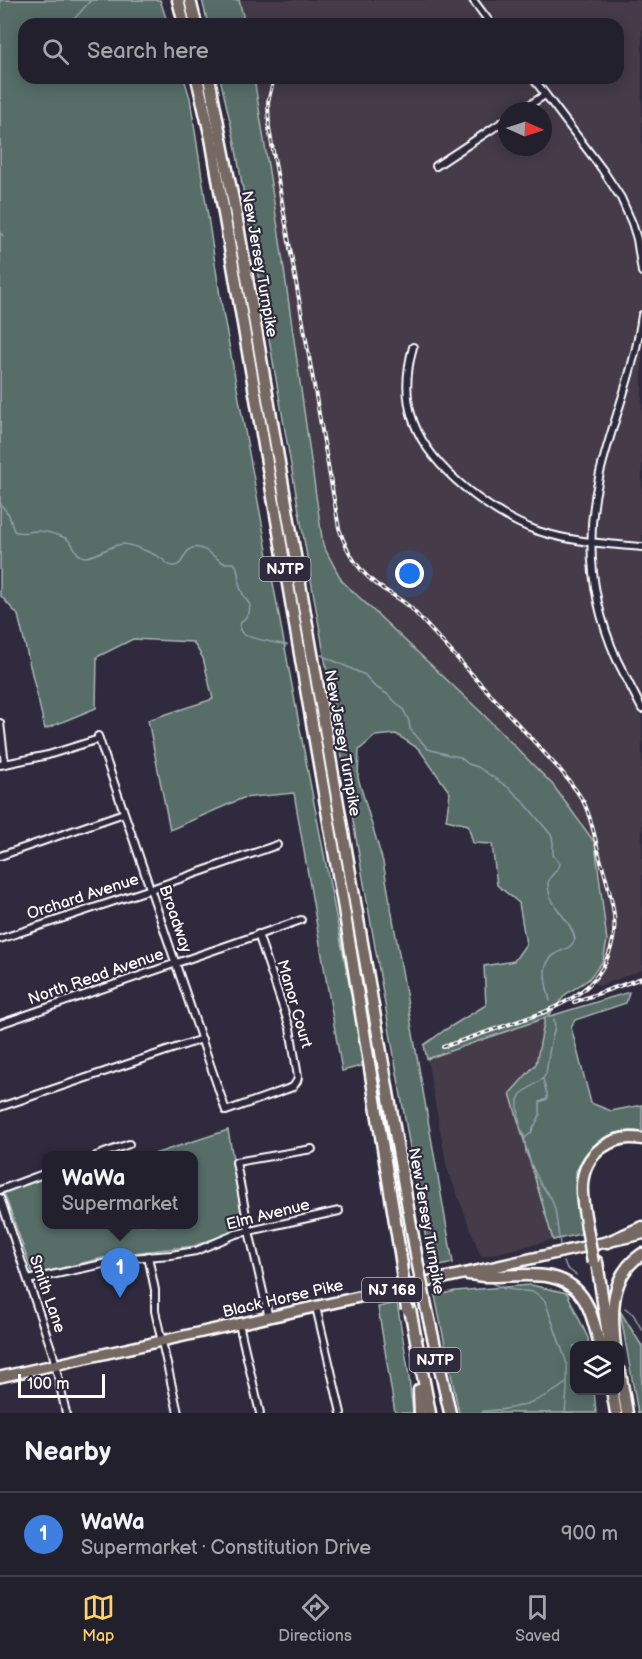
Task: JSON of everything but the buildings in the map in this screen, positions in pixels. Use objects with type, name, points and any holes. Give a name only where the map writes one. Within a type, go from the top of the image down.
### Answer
[{"type":"highway","points":[[178,0],[182,18]]},
{"type":"highway","points":[[190,0],[194,18]]},
{"type":"highway","name":"New Jersey Turnpike","points":[[198,84],[213,150],[373,1082],[408,1310],[429,1413]]},
{"type":"highway","name":"New Jersey Turnpike","points":[[210,84],[237,220],[444,1413]]},
{"type":"highway","points":[[606,1341],[582,1184],[590,1160],[601,1148],[615,1140],[642,1139]]},
{"type":"highway","points":[[589,1228],[587,1190],[594,1165],[601,1155],[615,1146],[631,1143],[642,1145]]},
{"type":"highway","points":[[608,1242],[642,1227]]},
{"type":"highway","points":[[615,1341],[614,1305],[617,1284],[626,1268],[642,1254]]},
{"type":"highway","points":[[467,1274],[535,1275],[555,1278],[567,1283],[580,1294],[587,1305],[598,1341]]},
{"type":"highway","points":[[426,1306],[450,1413]]},
{"type":"highway","points":[[408,1310],[419,1386],[420,1413]]},
{"type":"highway","points":[[613,1395],[616,1413]]},
{"type":"highway","points":[[623,1395],[627,1413]]},
{"type":"main road","name":"Black Horse Pike","points":[[0,1377],[642,1234]]},
{"type":"street","points":[[473,0],[486,18]]},
{"type":"street","points":[[537,84],[602,169],[621,198],[641,251],[642,272]]},
{"type":"street","points":[[533,102],[545,94]]},
{"type":"street","points":[[436,166],[498,125]]},
{"type":"street","points":[[642,315],[635,355],[597,486],[591,542],[591,567],[604,627],[617,660],[642,709]]},
{"type":"street","points":[[413,347],[406,385],[413,422],[428,448],[453,478],[495,510],[539,531],[569,539],[642,547]]},
{"type":"street","points":[[0,723],[2,765]]},
{"type":"street","name":"Broadway","points":[[2,765],[48,755],[98,738],[226,1111]]},
{"type":"street","points":[[0,856],[124,813]]},
{"type":"street","name":"Orchard Avenue","points":[[0,939],[277,845]]},
{"type":"street","name":"North Read Avenue","points":[[0,1023],[301,920]]},
{"type":"street","name":"Manor Court","points":[[226,1111],[292,1087],[298,1077],[290,1028],[258,934]]},
{"type":"street","points":[[0,1107],[202,1039]]},
{"type":"street","points":[[108,1151],[129,1144]]},
{"type":"street","points":[[269,1318],[236,1162],[312,1149]]},
{"type":"street","points":[[0,1190],[42,1174]]},
{"type":"street","name":"Smith Lane","points":[[0,1198],[55,1365],[66,1413]]},
{"type":"street","name":"Elm Avenue","points":[[28,1280],[131,1258],[196,1251],[236,1234],[339,1211]]},
{"type":"street","points":[[148,1257],[155,1290],[155,1311],[178,1413]]},
{"type":"street","points":[[316,1307],[341,1413]]},
{"type":"street","points":[[239,1324],[260,1413]]},
{"type":"shaded area","points":[[239,0],[642,0],[642,970],[599,986],[588,980],[603,961],[595,843],[553,785],[482,713],[342,581],[323,545],[279,234],[255,84],[624,84],[624,18],[244,18]]},
{"type":"shaded area","points":[[545,1018],[536,1064],[510,1093],[553,1240],[481,1257],[447,1168],[427,1059]]},
{"type":"green space","points":[[0,0],[160,0],[166,18],[18,18],[18,84],[186,84],[190,98],[220,296],[365,1065],[342,1071],[294,793],[243,798],[170,830],[148,720],[213,699],[203,658],[193,642],[133,639],[97,657],[96,708],[45,729],[18,615],[0,595]]},
{"type":"green space","points":[[202,0],[239,0],[244,18],[206,18]]},
{"type":"green space","points":[[221,84],[255,84],[279,234],[323,545],[342,581],[482,713],[553,785],[595,843],[607,941],[603,961],[588,980],[566,994],[547,1017],[629,992],[626,1003],[575,1020],[571,1027],[591,1103],[611,1111],[642,1105],[642,1139],[618,1133],[598,1141],[576,1171],[581,1234],[553,1240],[510,1093],[536,1064],[545,1018],[427,1059],[424,1045],[486,1005],[484,966],[514,961],[526,944],[519,903],[497,885],[492,844],[473,843],[468,825],[446,820],[450,793],[419,749],[396,734],[375,736],[359,750],[358,778],[383,862],[453,1263],[431,1268],[234,138]]},
{"type":"green space","points":[[228,1130],[245,1227],[194,1246],[103,1258],[33,1275],[3,1190],[42,1176],[42,1229],[198,1229],[198,1151],[163,1151]]},
{"type":"green space","points":[[531,1285],[567,1293],[588,1341],[570,1341],[570,1395],[594,1395],[596,1413],[459,1413],[435,1296],[455,1291]]},
{"type":"green space","points":[[397,1303],[413,1413],[395,1413],[378,1307]]},
{"type":"green space","points":[[620,1311],[642,1346],[642,1413],[638,1413]]},
{"type":"waterway","points":[[75,18],[91,0]]},
{"type":"waterway","points":[[0,231],[3,236]]},
{"type":"waterway","points":[[0,503],[9,515],[14,531],[44,532],[63,537],[71,542],[82,556],[91,556],[124,544],[149,552],[171,566],[177,566],[192,548],[201,548],[224,563],[234,563],[241,590],[250,605],[249,613],[240,624],[241,631],[251,638],[287,645]]},
{"type":"waterway","points":[[321,655],[365,675],[374,686],[387,694],[403,709],[410,729],[428,749],[460,757],[509,788],[552,836],[553,855],[560,864],[548,881],[549,892],[575,939],[570,946],[554,955],[546,966],[545,979],[550,1001]]},
{"type":"waterway","points":[[554,1019],[555,1027],[546,1074],[521,1094],[518,1108],[526,1153],[541,1185],[551,1198],[555,1209],[560,1244]]},
{"type":"waterway","points":[[525,1138],[531,1133],[540,1115],[540,1102],[547,1099],[543,1079]]},
{"type":"waterway","points":[[564,1262],[567,1268],[576,1275]]},
{"type":"waterway","points":[[489,1282],[505,1289],[534,1292],[545,1301],[567,1364],[565,1413]]},
{"type":"waterway","points":[[625,1308],[633,1314],[642,1330]]},
{"type":"waterway","points":[[483,1411],[527,1404],[566,1383]]},
{"type":"railway","points":[[272,84],[268,102],[269,128],[339,528],[346,546],[361,570],[375,583],[411,608],[561,771],[581,797],[591,822],[613,908],[612,944],[603,966],[588,985],[570,999],[542,1013]]},
{"type":"railway","points":[[574,1002],[642,978]]},
{"type":"railway","points":[[443,1047],[548,1011]]},
{"type":"place","name":"WaWa","points":[[120,1298]]}]
